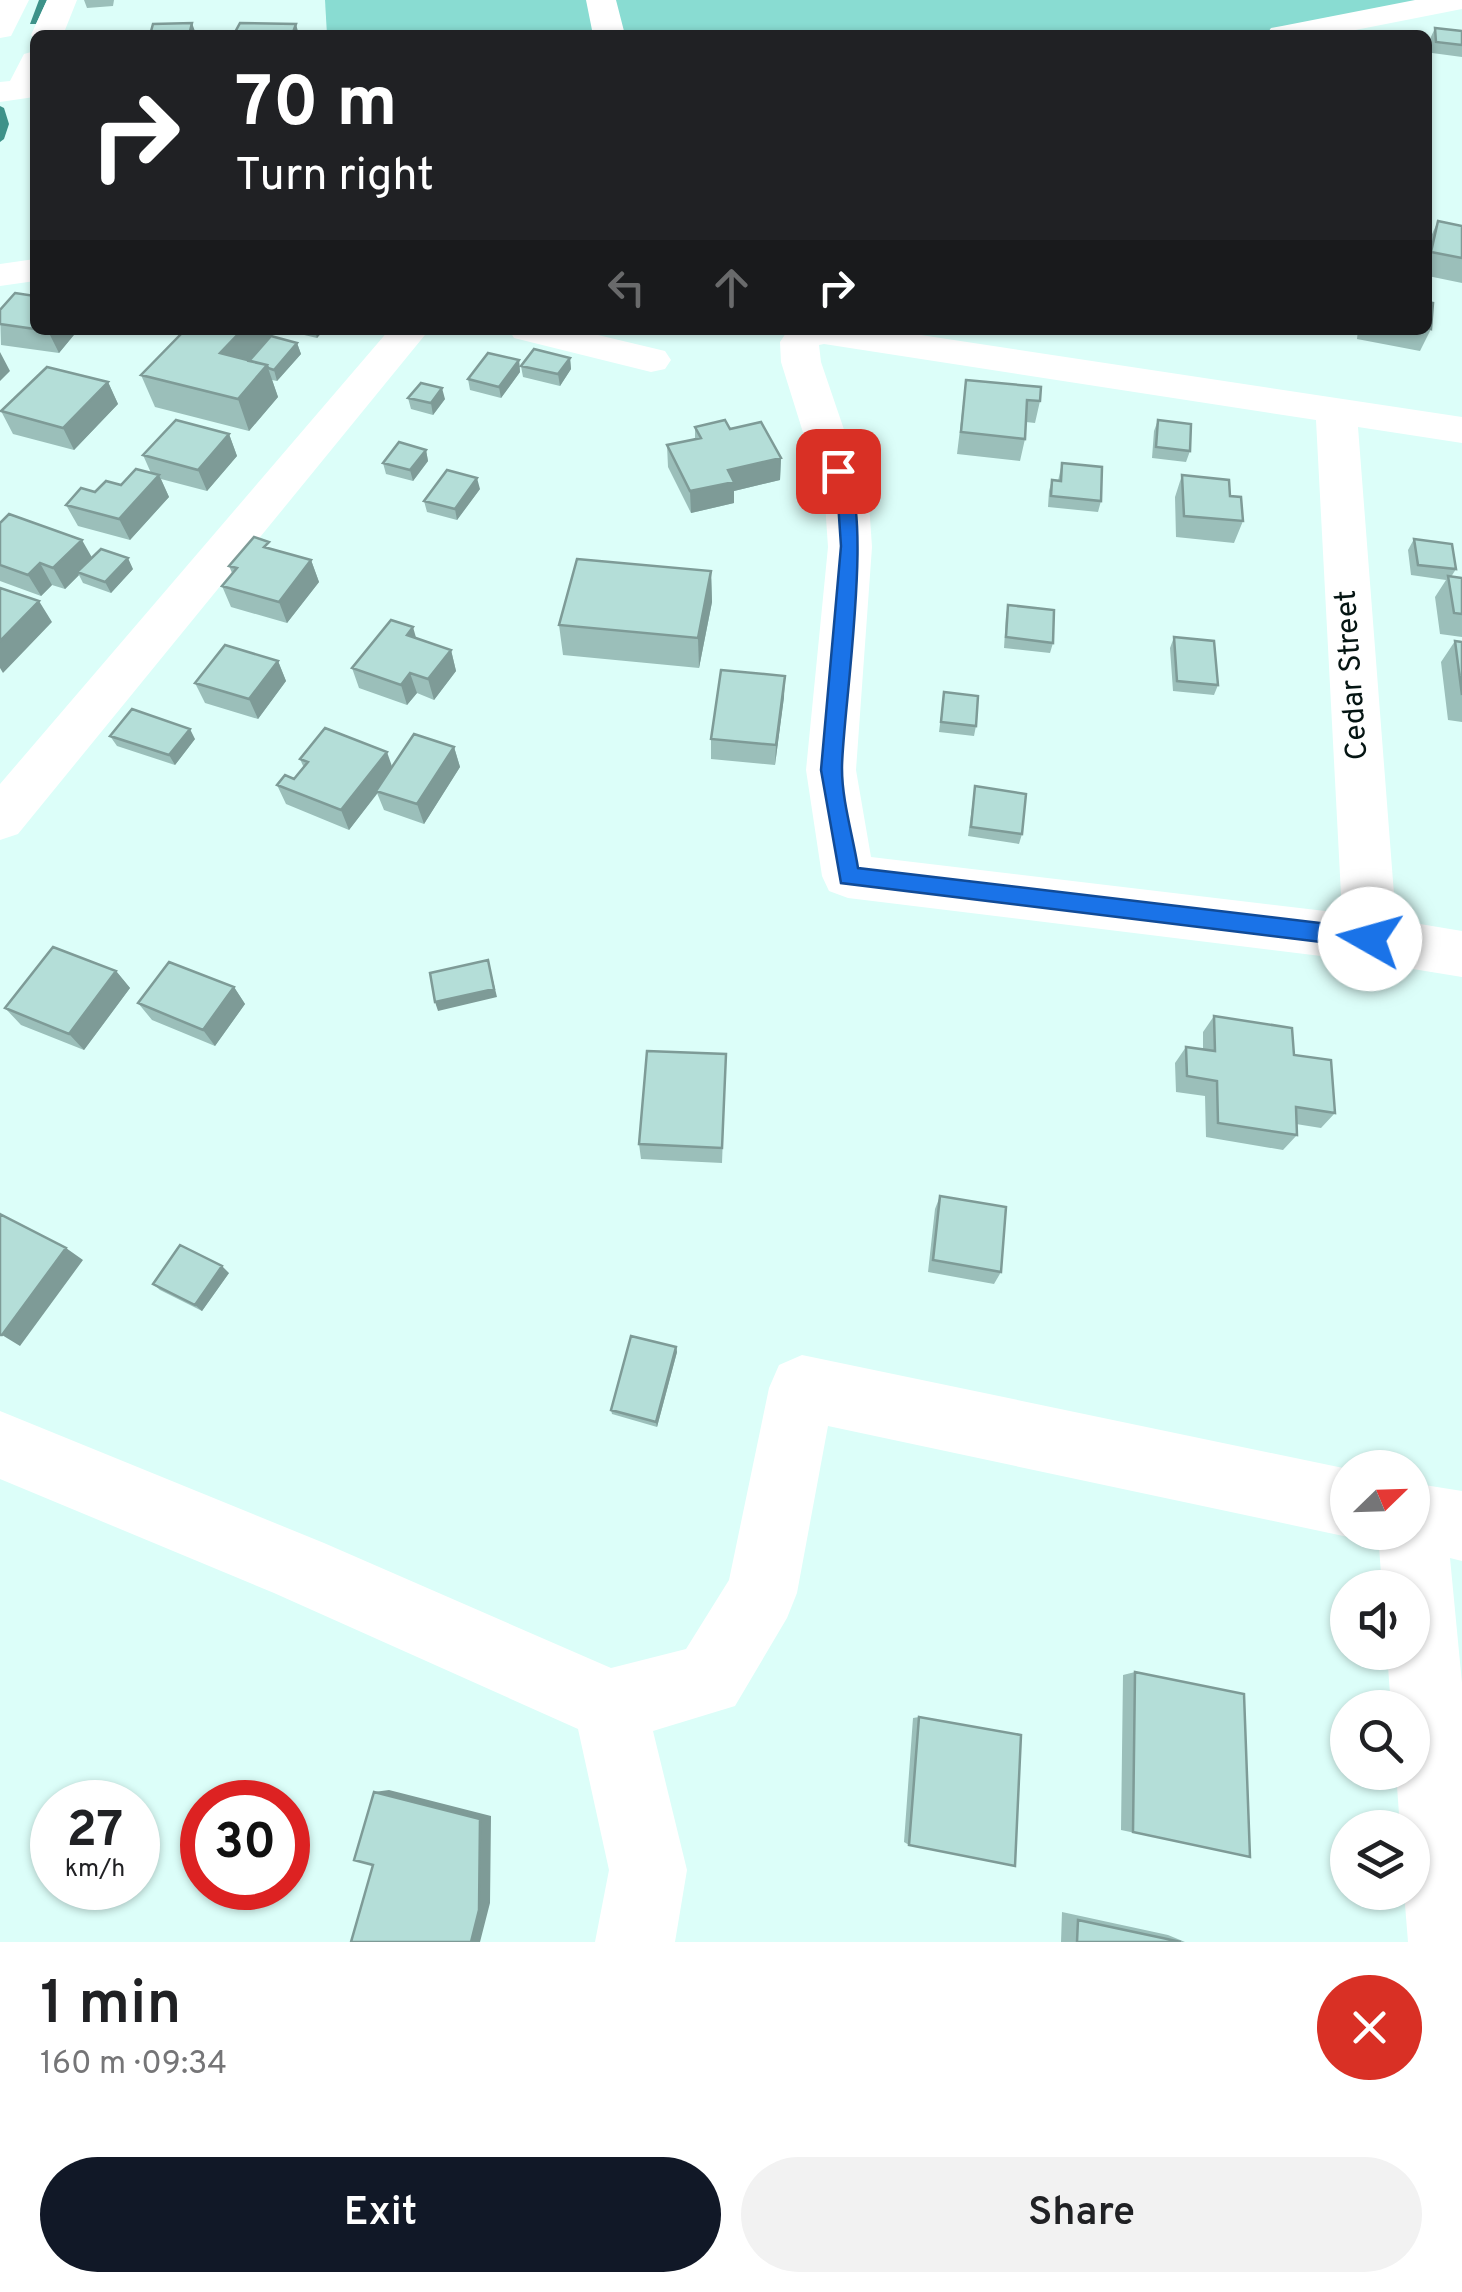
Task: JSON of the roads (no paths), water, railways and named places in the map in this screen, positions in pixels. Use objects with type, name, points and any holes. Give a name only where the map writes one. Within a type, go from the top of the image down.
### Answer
[{"type":"main road","points":[[0,29],[14,0]]},
{"type":"main road","points":[[48,30],[62,0]]},
{"type":"main road","points":[[602,0],[609,30]]},
{"type":"main road","points":[[1308,30],[1462,0]]},
{"type":"main road","points":[[0,92],[22,90],[30,72]]},
{"type":"main road","points":[[0,276],[30,271]]},
{"type":"main road","points":[[0,820],[406,335]]},
{"type":"main road","points":[[548,335],[651,360]]},
{"type":"main road","points":[[809,335],[798,342],[801,362],[847,502],[850,546],[831,770],[848,876],[1370,939],[1462,954]]},
{"type":"main road","points":[[843,335],[1462,430]]},
{"type":"main road","name":"Cedar Street","points":[[1336,412],[1370,939]]},
{"type":"main road","points":[[0,1444],[299,1568],[610,1706],[709,1680],[762,1593],[802,1388],[1330,1499]]},
{"type":"main road","points":[[1430,1520],[1462,1526]]},
{"type":"main road","points":[[1414,1550],[1448,1942]]},
{"type":"main road","points":[[610,1706],[648,1870],[634,1942]]},
{"type":"waterway","points":[[33,22],[43,0]]},
{"type":"waterway","points":[[0,108],[5,124],[0,139]]}]
